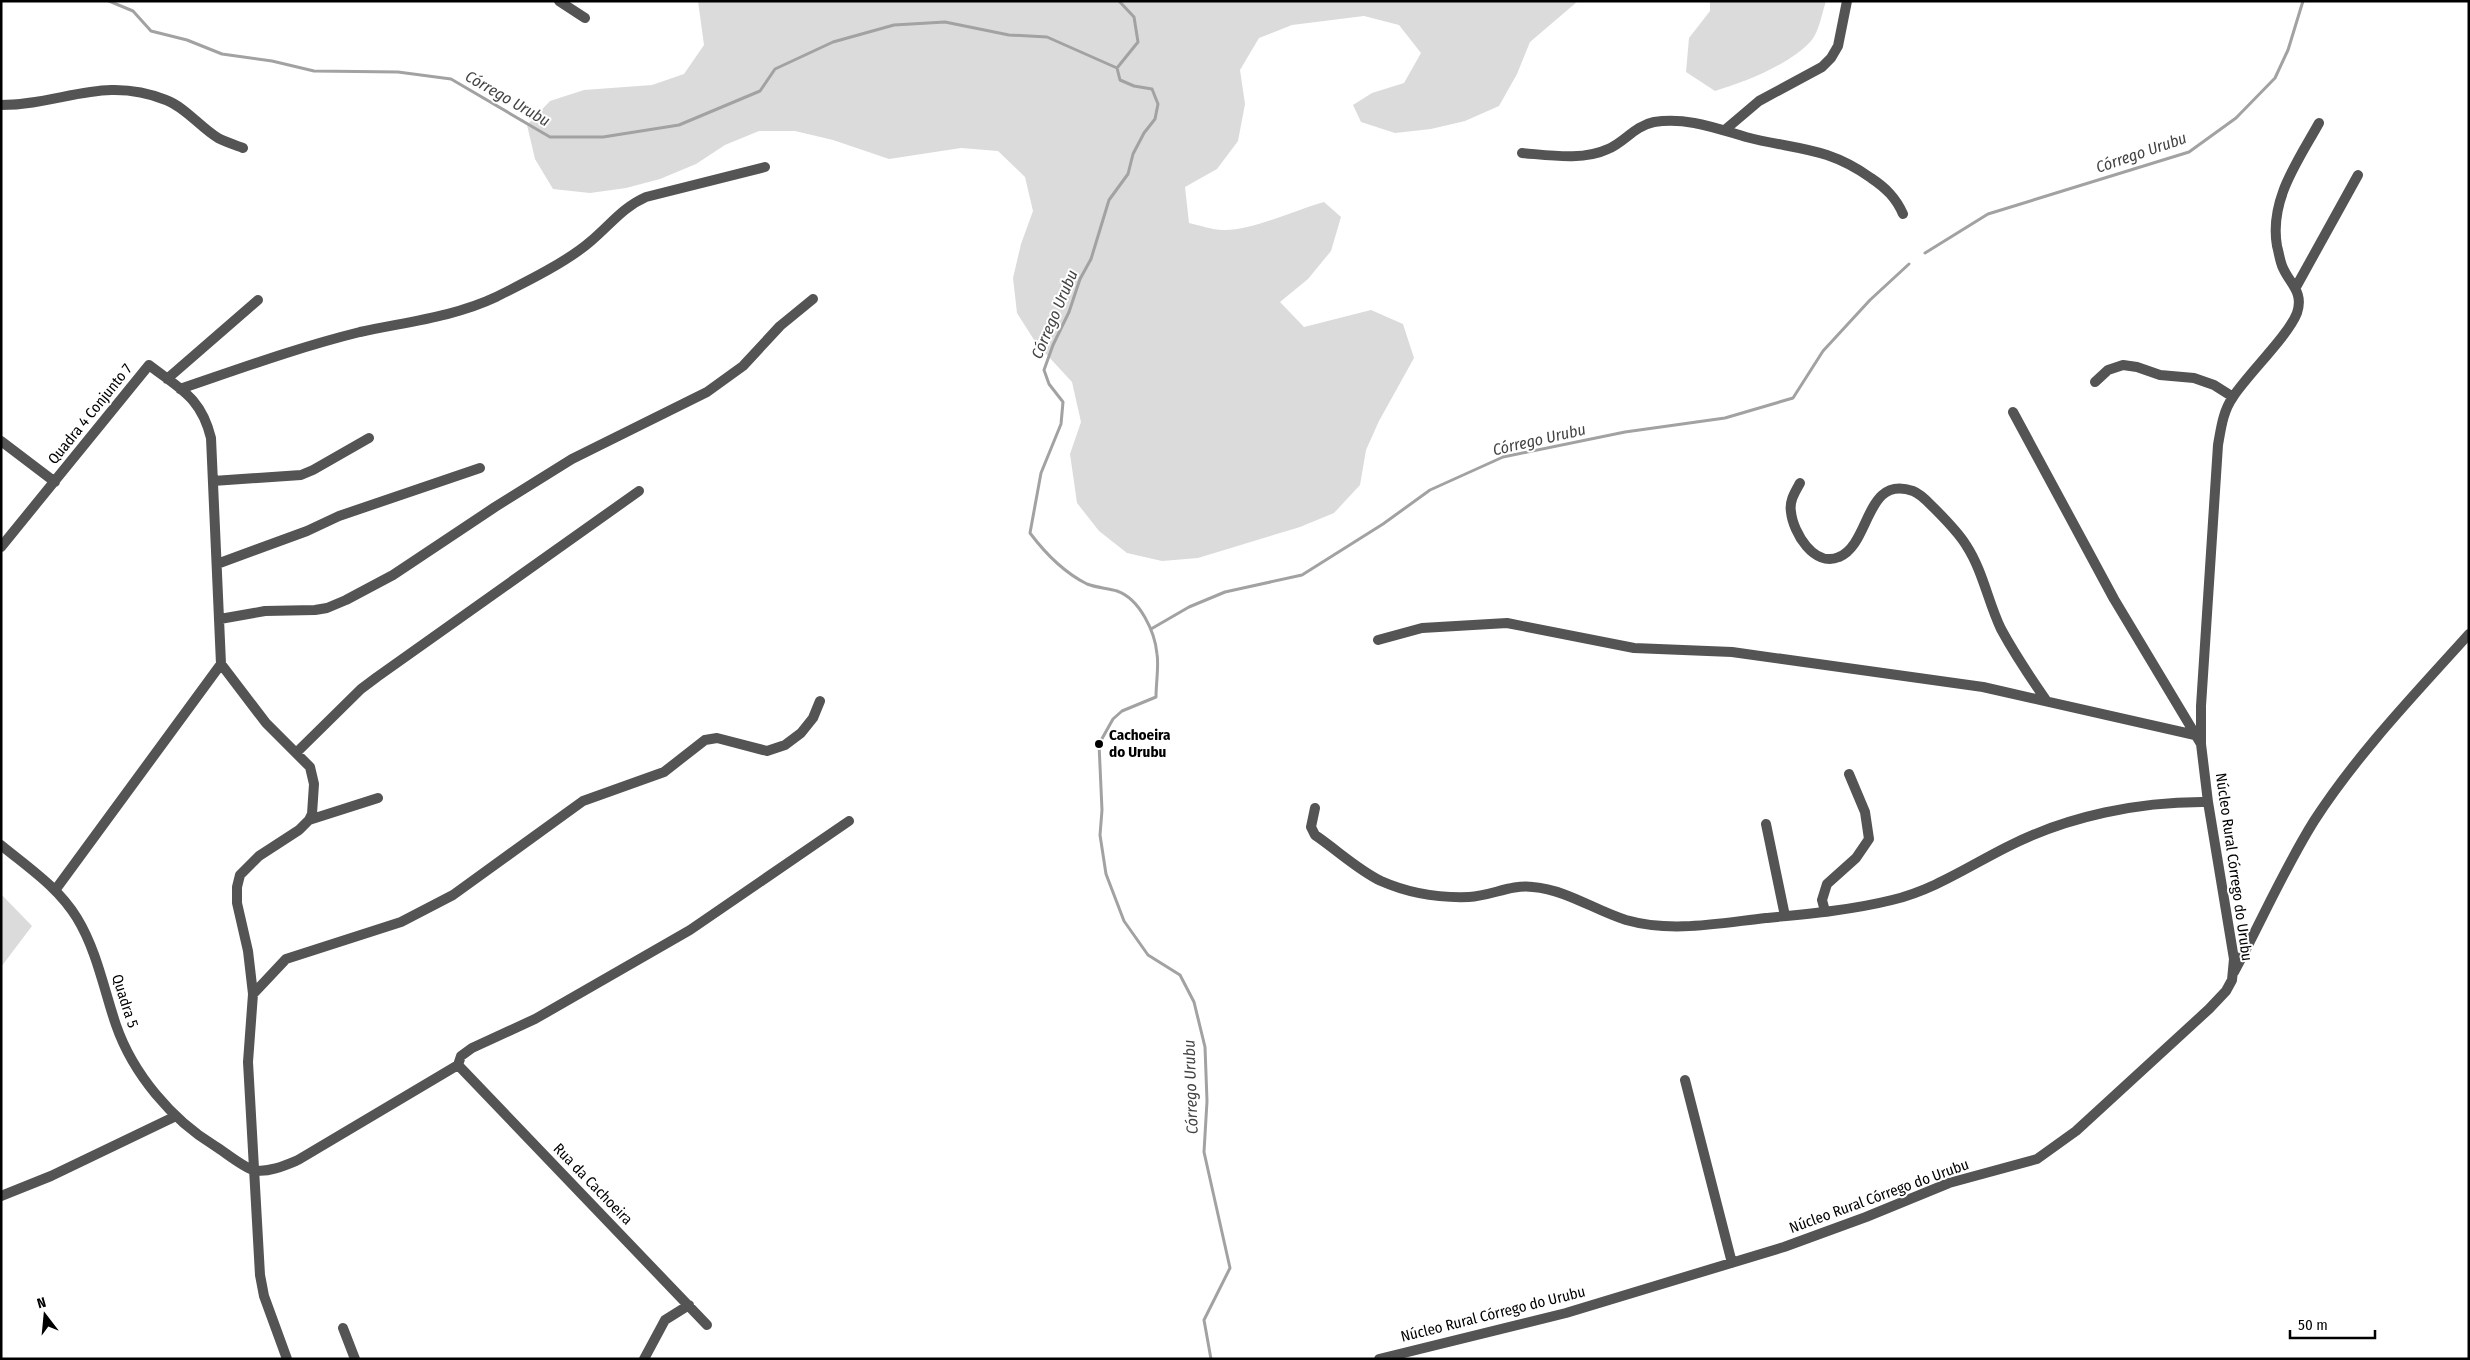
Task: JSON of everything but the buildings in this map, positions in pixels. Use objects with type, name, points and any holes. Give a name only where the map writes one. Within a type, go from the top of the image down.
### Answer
[{"type":"street","points":[[559,1],[585,18]]},
{"type":"street","points":[[1726,129],[1760,101],[1822,67],[1831,58],[1838,46],[1847,1]]},
{"type":"street","points":[[1,105],[31,102],[83,92],[124,88],[168,100],[219,138],[243,148]]},
{"type":"street","points":[[1522,153],[1557,156],[1598,153],[1610,148],[1643,125],[1654,122],[1693,121],[1746,136],[1817,151],[1836,157],[1882,186],[1892,195],[1903,214]]},
{"type":"street","points":[[2320,123],[2286,182],[2278,208],[2277,245],[2283,268],[2296,287],[2358,175]]},
{"type":"street","points":[[180,389],[300,349],[359,333],[462,310],[494,298],[567,258],[590,242],[631,204],[646,197],[765,167]]},
{"type":"street","name":"Núcleo Rural Córrego do Urubu","points":[[1379,1359],[1522,1325],[1732,1263],[1829,1232],[1949,1183],[2037,1159],[2076,1131],[2185,1034],[2226,991],[2234,974],[2232,942],[2198,740],[2218,445],[2228,405],[2288,328],[2297,312],[2296,287]]},
{"type":"street","points":[[220,619],[265,611],[315,610],[346,600],[407,566],[495,507],[572,459],[707,392],[743,366],[780,326],[813,299]]},
{"type":"street","points":[[258,300],[167,379],[196,401],[207,424],[211,438],[221,664],[266,723],[310,767],[314,784],[312,814],[309,820],[300,830],[259,856],[243,871],[237,882],[237,903],[248,951],[252,994],[248,1062],[260,1275],[264,1296],[287,1359]]},
{"type":"street","name":"Quadra 4 Conjunto 7","points":[[1,547],[149,365],[167,379]]},
{"type":"street","points":[[2095,382],[2108,370],[2123,365],[2137,367],[2160,375],[2194,378],[2214,385],[2233,397]]},
{"type":"street","points":[[2012,412],[2114,599],[2198,740]]},
{"type":"street","points":[[213,481],[301,475],[369,438]]},
{"type":"street","points":[[1,441],[55,482]]},
{"type":"street","points":[[218,564],[307,532],[339,516],[480,468]]},
{"type":"street","points":[[1800,484],[1793,494],[1790,510],[1795,527],[1808,549],[1822,559],[1837,559],[1847,554],[1859,539],[1876,501],[1887,492],[1898,489],[1914,491],[1926,500],[1966,544],[1979,570],[2001,629],[2046,700]]},
{"type":"street","points":[[296,752],[366,685],[639,491]]},
{"type":"street","points":[[1378,640],[1422,628],[1507,623],[1634,648],[1732,652],[1983,687],[2046,700],[2198,740]]},
{"type":"street","points":[[2234,974],[2285,872],[2314,822],[2341,782],[2379,734],[2469,634]]},
{"type":"street","points":[[56,889],[221,664]]},
{"type":"street","points":[[252,994],[286,959],[401,922],[453,895],[583,801],[664,772],[705,740],[717,738],[767,751],[785,745],[801,733],[813,718],[820,701]]},
{"type":"street","points":[[1824,911],[1822,900],[1827,884],[1856,858],[1869,839],[1865,812],[1849,774]]},
{"type":"street","points":[[309,820],[378,798]]},
{"type":"street","points":[[1315,808],[1311,827],[1316,836],[1382,881],[1423,894],[1472,897],[1518,886],[1537,887],[1550,889],[1582,900],[1625,919],[1659,926],[1696,926],[1824,911],[1892,900],[1926,889],[2009,846],[2051,828],[2138,808],[2180,802],[2208,802]]},
{"type":"street","points":[[254,1170],[278,1168],[298,1160],[458,1065],[461,1056],[472,1048],[535,1019],[690,930],[849,822]]},
{"type":"street","points":[[1766,824],[1785,916]]},
{"type":"street","name":"Quadra 5","points":[[1,845],[56,889],[78,920],[102,977],[116,1026],[125,1047],[142,1075],[176,1116],[201,1137],[254,1170]]},
{"type":"street","name":"Rua da Cachoeira","points":[[458,1065],[708,1325]]},
{"type":"street","points":[[1685,1080],[1732,1263]]},
{"type":"street","points":[[1,1196],[50,1176],[176,1116]]},
{"type":"street","points":[[644,1359],[665,1320],[689,1305]]},
{"type":"street","points":[[343,1328],[355,1359]]},
{"type":"shaded area","points":[[698,1],[1578,1],[1530,42],[1517,74],[1499,106],[1465,121],[1431,129],[1395,133],[1361,122],[1353,105],[1372,93],[1404,83],[1421,53],[1399,25],[1364,16],[1292,25],[1259,38],[1240,70],[1245,104],[1238,141],[1217,169],[1185,187],[1189,223],[1223,230],[1247,227],[1324,202],[1341,217],[1331,251],[1308,279],[1280,302],[1304,327],[1371,310],[1403,324],[1414,358],[1379,421],[1366,450],[1360,485],[1334,513],[1300,527],[1198,558],[1162,561],[1127,553],[1099,531],[1077,503],[1070,454],[1081,422],[1072,382],[1036,343],[1017,313],[1013,278],[1021,244],[1033,211],[1025,177],[998,151],[961,148],[889,159],[833,140],[795,131],[759,131],[725,145],[696,164],[660,179],[626,188],[590,193],[553,189],[535,159],[527,125],[550,101],[584,90],[652,85],[684,74],[704,45]]},
{"type":"shaded area","points":[[1710,1],[1826,1],[1816,33],[1802,50],[1766,72],[1715,91],[1686,72],[1689,38],[1710,11]]},
{"type":"shaded area","points":[[1,894],[32,926],[1,967]]},
{"type":"waterway","name":"Córrego Urubu","points":[[109,1],[133,11],[151,31],[187,40],[222,54],[272,61],[314,71],[398,72],[451,79],[550,137],[603,137],[679,125],[760,91],[775,69],[833,42],[894,25],[945,22],[1009,35],[1047,37],[1117,68]]},
{"type":"waterway","name":"Córrego Urubu","points":[[1119,1],[1134,17],[1138,42],[1117,68],[1120,80],[1134,86],[1152,89],[1158,104],[1155,119],[1144,133],[1133,154],[1128,174],[1109,200],[1091,259],[1080,279],[1069,312],[1053,345],[1044,370],[1049,384],[1063,402],[1061,424],[1041,473],[1030,533],[1042,548],[1071,574],[1087,584],[1117,591],[1133,601],[1145,617],[1156,645],[1158,658],[1156,697],[1122,711],[1113,719],[1099,744],[1102,810],[1100,835],[1106,874],[1124,921],[1148,955],[1180,975],[1194,1002],[1205,1047],[1207,1101],[1204,1152],[1230,1268],[1204,1320],[1211,1359]]},
{"type":"waterway","name":"Córrego Urubu","points":[[1925,253],[1988,214],[2189,152],[2236,118],[2275,78],[2288,50],[2303,1]]},
{"type":"waterway","name":"Córrego Urubu","points":[[1151,629],[1189,607],[1225,592],[1302,575],[1383,524],[1430,490],[1503,457],[1625,432],[1725,418],[1793,398],[1823,351],[1870,300],[1909,264]]},
{"type":"place","name":"Cachoeira do Urubu","points":[[1099,744]]}]
